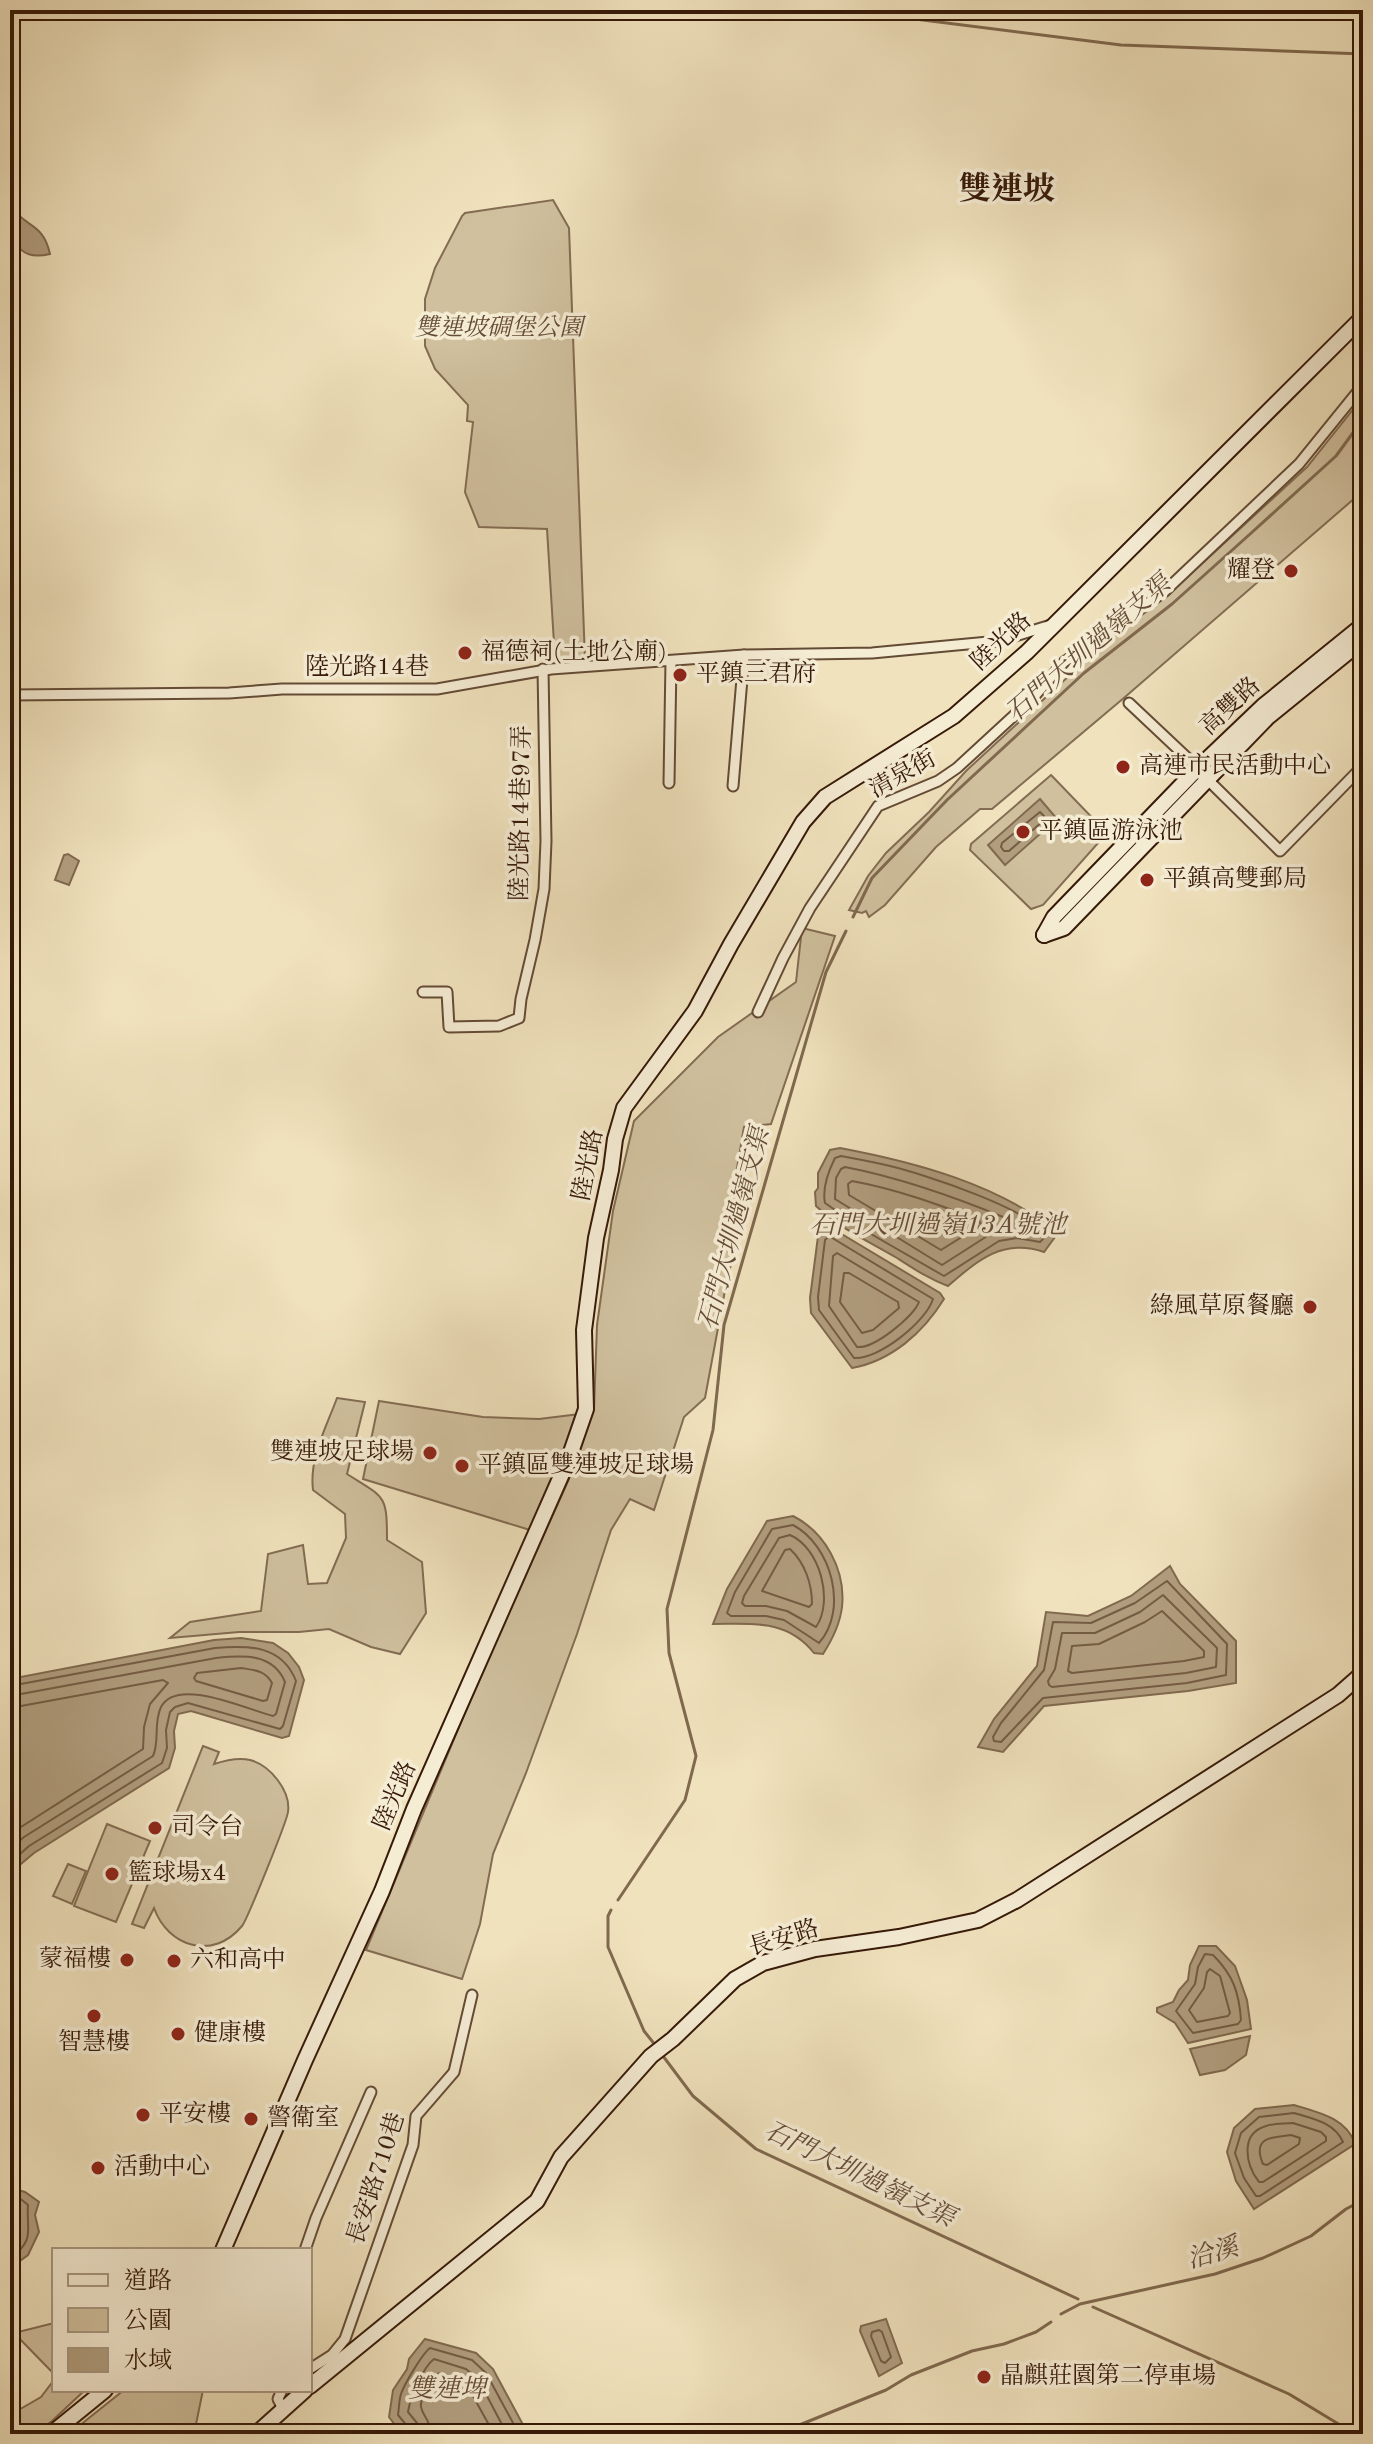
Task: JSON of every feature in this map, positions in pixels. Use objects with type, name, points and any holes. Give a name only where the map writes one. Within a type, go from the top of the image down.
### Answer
[{"type":"street","name":"陸光路","points":[[224,2248],[569,1458],[582,1421],[586,1409],[584,1330],[596,1238],[624,1108],[695,1011],[803,822],[825,797],[954,716],[1027,652],[1363,317]]},
{"type":"street","name":"清泉街","points":[[758,1012],[810,908],[878,806],[938,781],[957,768],[1031,700],[1064,662],[1164,592],[1299,464],[1363,385]]},
{"type":"street","name":"陸光路14巷","points":[[10,695],[437,689],[543,669],[744,655],[872,653],[999,641],[1054,624]]},
{"type":"street","name":"高雙路","points":[[1363,625],[1263,706],[1202,773],[1064,928],[1044,935],[1054,917],[1202,773],[1363,640]]},
{"type":"street","points":[[733,786],[744,655]]},
{"type":"street","points":[[669,783],[671,661]]},
{"type":"street","name":"陸光路14巷97弄","points":[[423,992],[447,992],[449,1027],[499,1026],[519,1018],[544,889],[543,669]]},
{"type":"street","points":[[1129,703],[1280,851],[1363,766]]},
{"type":"street","name":"長安路","points":[[312,2385],[537,2201],[561,2157],[651,2056],[735,1979],[763,1963],[815,1949],[899,1937],[978,1920],[1017,1900],[1334,1698],[1363,1673]]},
{"type":"street","name":"長安路710巷","points":[[312,2368],[332,2355],[345,2339],[413,2145],[416,2116],[454,2072],[472,1995]]},
{"type":"street","points":[[306,2248],[371,2092]]},
{"type":"street","points":[[51,2434],[103,2392]]},
{"type":"street","points":[[281,2392],[278,2399],[283,2409]]},
{"type":"street","name":"長安路","points":[[256,2434],[303,2392]]},
{"type":"green space","name":"雙連坡碉堡公園","points":[[553,200],[569,228],[585,660],[558,662],[555,660],[547,529],[479,527],[465,492],[473,422],[467,421],[468,405],[435,369],[425,346],[425,299],[435,268],[462,216],[465,213]]},
{"type":"green space","points":[[1363,397],[1363,491],[992,809],[980,809],[936,847],[885,905],[869,917],[866,911],[849,910],[868,876],[886,853],[966,771],[1098,649],[1169,594],[1307,467]]},
{"type":"green space","points":[[1051,775],[1107,833],[1043,905],[1031,909],[970,850],[971,844]]},
{"type":"green space","points":[[802,928],[835,936],[771,1124],[744,1127],[735,1180],[748,1193],[726,1285],[705,1398],[684,1417],[654,1510],[630,1499],[611,1530],[577,1634],[493,1854],[480,1924],[462,1979],[366,1950],[482,1672],[569,1479],[594,1409],[597,1325],[613,1211],[634,1121],[718,1037],[796,982]]},
{"type":"green space","points":[[337,1398],[365,1402],[347,1474],[381,1499],[386,1514],[387,1540],[422,1562],[426,1613],[400,1654],[371,1647],[329,1629],[170,1638],[190,1622],[261,1611],[268,1554],[303,1545],[308,1584],[327,1583],[346,1538],[345,1514],[313,1490],[312,1478],[319,1443]]},
{"type":"green space","name":"平鎮區雙連坡足球場","points":[[379,1401],[483,1417],[539,1419],[580,1414],[530,1530],[363,1479]]},
{"type":"green space","points":[[203,1746],[219,1752],[214,1764],[241,1759],[265,1767],[283,1788],[288,1804],[281,1833],[242,1926],[230,1937],[205,1946],[180,1940],[161,1921],[154,1908],[144,1928],[132,1924]]},
{"type":"green space","name":"籃球場x4","points":[[107,1824],[150,1841],[116,1922],[74,1906]]},
{"type":"green space","points":[[68,1864],[86,1871],[72,1904],[53,1896]]},
{"type":"green space","points":[[52,2324],[52,2372],[14,2333]]},
{"type":"green space","points":[[52,2383],[52,2392],[83,2392],[34,2434],[10,2434],[10,2415],[41,2397]]},
{"type":"green space","points":[[122,2392],[203,2392],[194,2434],[69,2434]]},
{"type":"water","points":[[10,205],[43,236],[50,254],[29,254],[17,246],[13,241],[15,231],[10,226]]},
{"type":"water","name":"平鎮區游泳池","points":[[1040,799],[1057,819],[1005,865],[988,845]]},
{"type":"water","points":[[68,854],[79,861],[69,885],[55,880],[64,855]]},
{"type":"water","name":"石門大圳過嶺13A號池","points":[[840,1148],[955,1177],[1009,1201],[1058,1233],[1044,1252],[1016,1248],[992,1254],[948,1286],[855,1234],[816,1206],[818,1173],[830,1150]]},
{"type":"water","name":"石門大圳過嶺13A號池","points":[[820,1221],[940,1293],[944,1299],[916,1334],[880,1359],[852,1368],[811,1313],[810,1298]]},
{"type":"water","points":[[793,1516],[824,1542],[841,1579],[841,1613],[823,1654],[814,1653],[804,1642],[781,1629],[755,1624],[713,1624],[727,1589],[767,1521]]},
{"type":"water","points":[[1170,1566],[1180,1584],[1236,1641],[1236,1683],[1044,1706],[1003,1752],[978,1747],[994,1719],[1037,1666],[1046,1612],[1088,1616],[1131,1596]]},
{"type":"water","points":[[241,1638],[273,1643],[288,1653],[299,1667],[304,1680],[289,1736],[282,1738],[191,1711],[178,1714],[174,1731],[175,1748],[169,1768],[34,1853],[10,1873],[10,1679],[214,1640]]},
{"type":"water","points":[[1199,1946],[1216,1946],[1235,1966],[1247,2000],[1251,2029],[1188,2043],[1175,2023],[1157,2012],[1157,2008],[1173,2002],[1188,1980],[1190,1965]]},
{"type":"water","points":[[1250,2036],[1246,2055],[1225,2070],[1200,2075],[1190,2049]]},
{"type":"water","points":[[1294,2105],[1338,2122],[1355,2144],[1254,2209],[1236,2181],[1227,2152],[1234,2128],[1255,2109]]},
{"type":"water","points":[[10,2188],[25,2192],[39,2202],[35,2215],[39,2232],[28,2255],[10,2268]]},
{"type":"water","points":[[886,2319],[902,2363],[879,2376],[860,2331],[861,2326]]},
{"type":"water","name":"雙連埤","points":[[425,2339],[476,2353],[493,2369],[528,2434],[408,2434],[398,2429],[389,2417],[393,2390],[407,2369],[409,2359]]},
{"type":"waterway","name":"石門大圳過嶺支渠","points":[[841,10],[875,14]]},
{"type":"waterway","name":"石門大圳過嶺支渠","points":[[891,16],[1121,45],[1363,54]]},
{"type":"waterway","name":"石門大圳過嶺支渠","points":[[853,917],[872,878],[947,800],[1084,673],[1172,604],[1336,456],[1363,419]]},
{"type":"waterway","name":"石門大圳過嶺支渠","points":[[618,1900],[685,1800],[696,1756],[669,1653],[667,1609],[713,1430],[724,1325],[826,972],[846,931]]},
{"type":"waterway","name":"石門大圳過嶺支渠","points":[[611,1910],[608,1916],[608,1947],[644,2031],[656,2046]]},
{"type":"waterway","name":"石門大圳過嶺支渠","points":[[660,2052],[693,2096],[756,2149],[1078,2299]]},
{"type":"waterway","name":"洽溪","points":[[1061,2314],[1080,2304],[1215,2274],[1263,2258],[1311,2236],[1363,2200]]},
{"type":"waterway","name":"石門大圳過嶺支渠","points":[[1093,2307],[1289,2394],[1355,2434]]},
{"type":"waterway","name":"洽溪","points":[[777,2434],[886,2390],[911,2375],[972,2351],[1036,2332],[1051,2322]]},
{"type":"place","name":"耀登","points":[[1291,571]]},
{"type":"place","name":"福德祠(土地公廟)","points":[[465,653]]},
{"type":"place","name":"平鎮三君府","points":[[680,675]]},
{"type":"place","name":"高連市民活動中心","points":[[1123,767]]},
{"type":"place","name":"平鎮區游泳池","points":[[1023,832]]},
{"type":"place","name":"平鎮高雙郵局","points":[[1147,880]]},
{"type":"place","name":"綠風草原餐廳","points":[[1310,1307]]},
{"type":"place","name":"雙連坡足球場","points":[[430,1453]]},
{"type":"place","name":"平鎮區雙連坡足球場","points":[[462,1466]]},
{"type":"place","name":"司令台","points":[[155,1828]]},
{"type":"place","name":"籃球場x4","points":[[112,1874]]},
{"type":"place","name":"蒙福樓","points":[[127,1960]]},
{"type":"place","name":"六和高中","points":[[174,1961]]},
{"type":"place","name":"智慧樓","points":[[94,2016]]},
{"type":"place","name":"健康樓","points":[[178,2034]]},
{"type":"place","name":"平安樓","points":[[143,2115]]},
{"type":"place","name":"警衛室","points":[[251,2119]]},
{"type":"place","name":"活動中心","points":[[98,2168]]},
{"type":"place","name":"晶麒莊園第二停車場","points":[[984,2377]]},
{"type":"district","name":"雙連坡","points":[[1007,191]]}]
